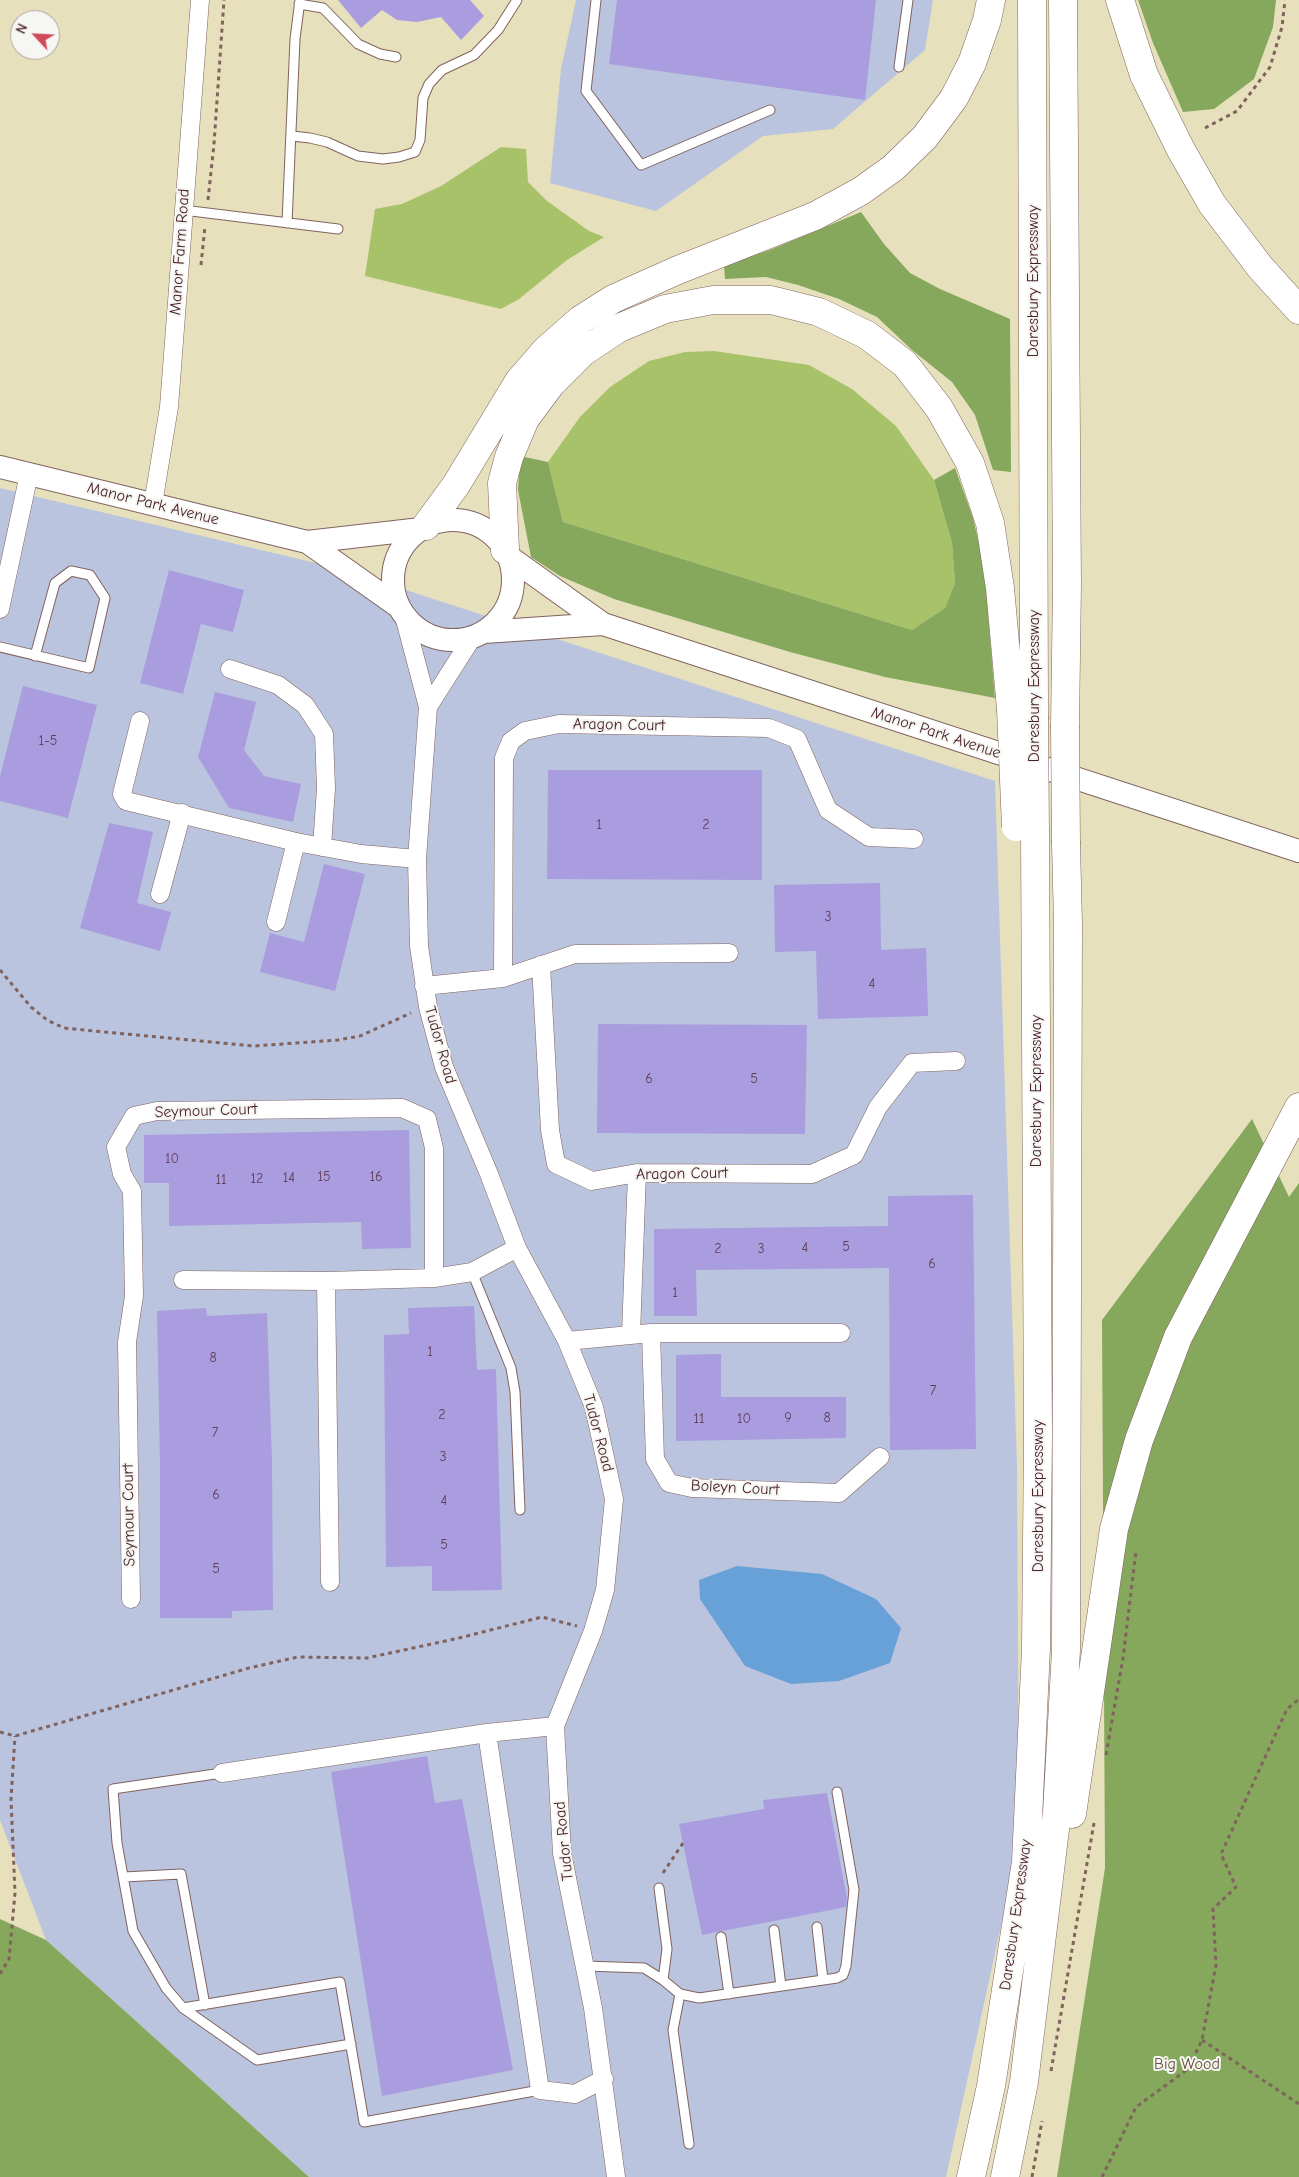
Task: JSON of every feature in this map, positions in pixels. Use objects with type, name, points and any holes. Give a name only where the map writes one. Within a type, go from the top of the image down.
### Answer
[{"type":"main road","points":[[424,528],[456,485],[518,381],[546,350],[580,320],[613,299],[678,270],[815,216],[861,191],[893,168],[925,137],[954,98],[972,63],[987,20],[991,0]]},
{"type":"main road","name":"Daresbury Expressway","points":[[971,2177],[992,2086],[1026,1862],[1036,1648],[1038,1464],[1035,968],[1026,830],[1023,712],[1032,0]]},
{"type":"main road","name":"Daresbury Expressway","points":[[1005,2177],[1037,2080],[1057,1813],[1066,1650],[1068,923],[1065,726],[1067,574],[1063,0]]},
{"type":"main road","points":[[1120,0],[1144,75],[1190,166],[1212,204],[1242,244],[1299,310]]},
{"type":"main road","points":[[507,553],[502,483],[509,457],[526,418],[551,384],[583,352],[619,328],[664,309],[713,300],[770,300],[819,312],[867,336],[905,364],[939,408],[970,463],[990,523],[1023,712]]},
{"type":"main road","points":[[1037,2080],[1114,1529],[1126,1484],[1139,1440],[1178,1337],[1223,1248],[1299,1107]]},
{"type":"street","name":"Manor Farm Road","points":[[153,504],[169,407],[200,0]]},
{"type":"street","name":"Manor Park Avenue","points":[[0,467],[307,542],[424,528]]},
{"type":"street","points":[[0,609],[29,474]]},
{"type":"street","points":[[443,521],[470,523],[479,526],[494,536],[507,553],[512,573],[512,590],[507,607],[497,621],[478,635],[453,641],[434,638],[417,629],[401,611],[393,590],[393,572],[398,556],[403,548],[408,541],[424,528],[443,521]]},
{"type":"street","name":"Manor Park Avenue","points":[[307,542],[401,611]]},
{"type":"street","name":"Manor Park Avenue","points":[[507,553],[602,624],[1299,851]]},
{"type":"street","name":"Tudor Road","points":[[401,611],[428,707],[417,859],[419,946],[428,1007],[444,1067],[490,1174],[517,1248],[567,1341],[594,1408],[614,1499],[605,1590],[593,1631],[555,1726],[562,1853],[585,1966],[604,2078],[616,2177]]},
{"type":"street","name":"Manor Park Avenue","points":[[478,635],[602,624]]},
{"type":"street","name":"Tudor Road","points":[[428,707],[478,635]]},
{"type":"street","points":[[230,669],[278,685],[305,705],[324,734],[326,788],[322,846]]},
{"type":"street","points":[[140,721],[122,794],[126,801],[296,842],[361,854],[417,859]]},
{"type":"street","name":"Aragon Court","points":[[503,978],[504,758],[511,741],[525,731],[559,724],[769,728],[797,739],[828,810],[869,837],[914,840]]},
{"type":"street","points":[[160,894],[182,813]]},
{"type":"street","points":[[276,922],[296,842]]},
{"type":"street","points":[[424,986],[503,978],[576,954],[730,953]]},
{"type":"street","name":"Aragon Court","points":[[541,965],[550,1130],[556,1164],[592,1181],[637,1174],[812,1174],[854,1155],[878,1106],[912,1063],[956,1061]]},
{"type":"street","name":"Seymour Court","points":[[131,1598],[127,1342],[134,1296],[132,1191],[122,1174],[116,1148],[134,1116],[158,1111],[402,1108],[427,1119],[434,1148],[434,1278]]},
{"type":"street","points":[[631,1334],[637,1174]]},
{"type":"street","points":[[183,1280],[326,1281],[434,1278],[472,1272],[517,1248]]},
{"type":"street","points":[[326,1281],[330,1582]]},
{"type":"street","points":[[567,1341],[651,1333],[841,1333]]},
{"type":"street","name":"Boleyn Court","points":[[651,1333],[655,1459],[669,1483],[692,1488],[839,1493],[880,1457]]},
{"type":"street","points":[[222,1773],[487,1732],[555,1726]]},
{"type":"street","points":[[487,1732],[540,2090],[575,2094],[604,2078]]},
{"type":"lane","points":[[292,136],[327,142],[358,156],[383,160],[415,152],[420,140],[423,98],[429,84],[442,70],[474,55],[498,30],[517,0]]},
{"type":"lane","points":[[596,0],[586,91],[641,165],[770,110]]},
{"type":"lane","points":[[899,67],[908,0]]},
{"type":"lane","points":[[287,223],[295,39],[299,2],[323,8],[358,44],[380,54],[396,57]]},
{"type":"lane","points":[[183,210],[338,229]]},
{"type":"lane","points":[[0,648],[35,656],[89,668],[106,598],[90,575],[71,571],[55,583],[35,656]]},
{"type":"lane","points":[[472,1272],[511,1368],[515,1392],[520,1510]]},
{"type":"lane","points":[[222,1773],[113,1789],[117,1843],[133,1932],[166,1988],[183,2008],[257,2060],[351,2044]]},
{"type":"lane","points":[[585,1966],[644,1968],[680,1994],[699,1998],[837,1978],[843,1975],[853,1902],[853,1880],[837,1792]]},
{"type":"lane","points":[[124,1877],[181,1874],[205,2005]]},
{"type":"lane","points":[[659,1888],[666,1949],[663,1980]]},
{"type":"lane","points":[[817,1927],[823,1980]]},
{"type":"lane","points":[[774,1930],[781,1986]]},
{"type":"lane","points":[[721,1937],[729,1994]]},
{"type":"lane","points":[[183,2008],[340,1982],[364,2122],[540,2090]]},
{"type":"lane","points":[[680,1994],[673,2030],[690,2144]]},
{"type":"path","points":[[207,203],[214,144],[224,0]]},
{"type":"path","points":[[1206,128],[1237,111],[1270,67],[1282,27],[1284,0]]},
{"type":"path","points":[[201,266],[206,221]]},
{"type":"path","points":[[0,970],[31,1007],[47,1020],[64,1028],[254,1046],[338,1040],[360,1036],[428,1007]]},
{"type":"path","points":[[1106,1756],[1124,1658],[1137,1544]]},
{"type":"path","points":[[0,1732],[16,1736],[249,1668],[298,1657],[367,1658],[460,1638],[542,1617],[593,1631]]},
{"type":"path","points":[[1102,2177],[1136,2107],[1188,2069],[1202,2040],[1216,1965],[1213,1909],[1236,1887],[1221,1854],[1287,1710],[1299,1699]]},
{"type":"path","points":[[0,1974],[9,1959],[15,1892],[11,1799],[16,1736]]},
{"type":"path","points":[[1037,2080],[1096,1815]]},
{"type":"path","points":[[663,1873],[683,1843]]},
{"type":"path","points":[[1202,2040],[1299,2104]]},
{"type":"path","points":[[1032,2177],[1043,2118]]},
{"type":"shaded area","points":[[576,0],[933,0],[925,50],[833,129],[763,136],[656,211],[550,183],[561,69]]},
{"type":"shaded area","points":[[0,488],[341,569],[995,781],[1017,1466],[1019,1844],[946,2177],[309,2177],[46,1940],[0,1820]]},
{"type":"green space","points":[[1138,0],[1276,0],[1273,27],[1254,79],[1214,109],[1183,112],[1153,43]]},
{"type":"green space","points":[[501,147],[526,149],[528,182],[547,201],[589,231],[604,237],[567,260],[519,299],[501,309],[365,276],[375,209],[402,204],[441,186]]},
{"type":"green space","points":[[861,212],[884,244],[910,273],[940,289],[1010,319],[1011,472],[993,470],[975,415],[952,382],[912,350],[877,317],[839,299],[798,285],[766,277],[725,279],[724,265],[770,250]]},
{"type":"green space","points":[[714,351],[809,365],[852,389],[896,426],[934,480],[952,543],[955,583],[945,608],[912,630],[563,522],[548,462],[580,417],[610,387],[649,361],[685,352]]},
{"type":"green space","points":[[520,456],[548,462],[563,522],[912,630],[945,608],[955,583],[952,543],[934,480],[955,468],[973,518],[984,565],[995,698],[885,677],[790,652],[614,599],[560,576],[531,557],[518,490]]},
{"type":"green space","name":"Big Wood","points":[[1252,1119],[1289,1197],[1299,1183],[1299,2177],[1057,2177],[1105,1868],[1102,1320]]},
{"type":"green space","points":[[0,1919],[46,1940],[309,2177],[0,2177]]},
{"type":"water","points":[[737,1566],[822,1574],[876,1599],[901,1628],[890,1663],[839,1681],[791,1684],[745,1666],[700,1599],[699,1580]]},
{"type":"building","points":[[338,0],[470,0],[484,16],[461,40],[441,17],[417,22],[397,20],[382,10],[361,28]]},
{"type":"building","points":[[617,0],[876,0],[865,100],[609,64]]},
{"type":"building","points":[[169,570],[244,590],[233,632],[201,624],[183,694],[140,683]]},
{"type":"building","points":[[23,686],[97,705],[68,818],[0,801],[0,776]]},
{"type":"building","points":[[215,692],[256,702],[244,750],[264,776],[301,784],[293,822],[229,808],[198,757]]},
{"type":"building","points":[[548,770],[762,770],[762,880],[547,879]]},
{"type":"building","points":[[109,823],[153,832],[137,903],[171,912],[160,951],[80,928]]},
{"type":"building","points":[[324,864],[365,874],[335,991],[260,972],[270,933],[304,942]]},
{"type":"building","points":[[880,883],[881,950],[926,948],[928,1016],[818,1019],[816,951],[775,952],[774,885]]},
{"type":"building","points":[[598,1024],[807,1025],[805,1134],[597,1133]]},
{"type":"building","points":[[409,1130],[411,1248],[362,1249],[361,1222],[169,1226],[169,1183],[144,1183],[144,1135]]},
{"type":"building","points":[[973,1195],[976,1449],[890,1450],[889,1268],[696,1270],[697,1316],[654,1316],[654,1229],[888,1226],[888,1196]]},
{"type":"building","points":[[474,1306],[477,1370],[496,1369],[502,1590],[432,1591],[432,1566],[386,1567],[384,1335],[409,1334],[408,1308]]},
{"type":"building","points":[[206,1308],[207,1316],[267,1313],[272,1463],[273,1610],[232,1611],[232,1618],[160,1618],[160,1463],[157,1311]]},
{"type":"building","points":[[721,1354],[721,1397],[846,1397],[846,1438],[676,1441],[676,1355]]},
{"type":"building","points":[[427,1756],[435,1803],[462,1799],[513,2070],[382,2096],[331,1772]]},
{"type":"building","points":[[827,1793],[847,1898],[846,1907],[702,1935],[679,1824],[764,1809],[763,1800]]}]
